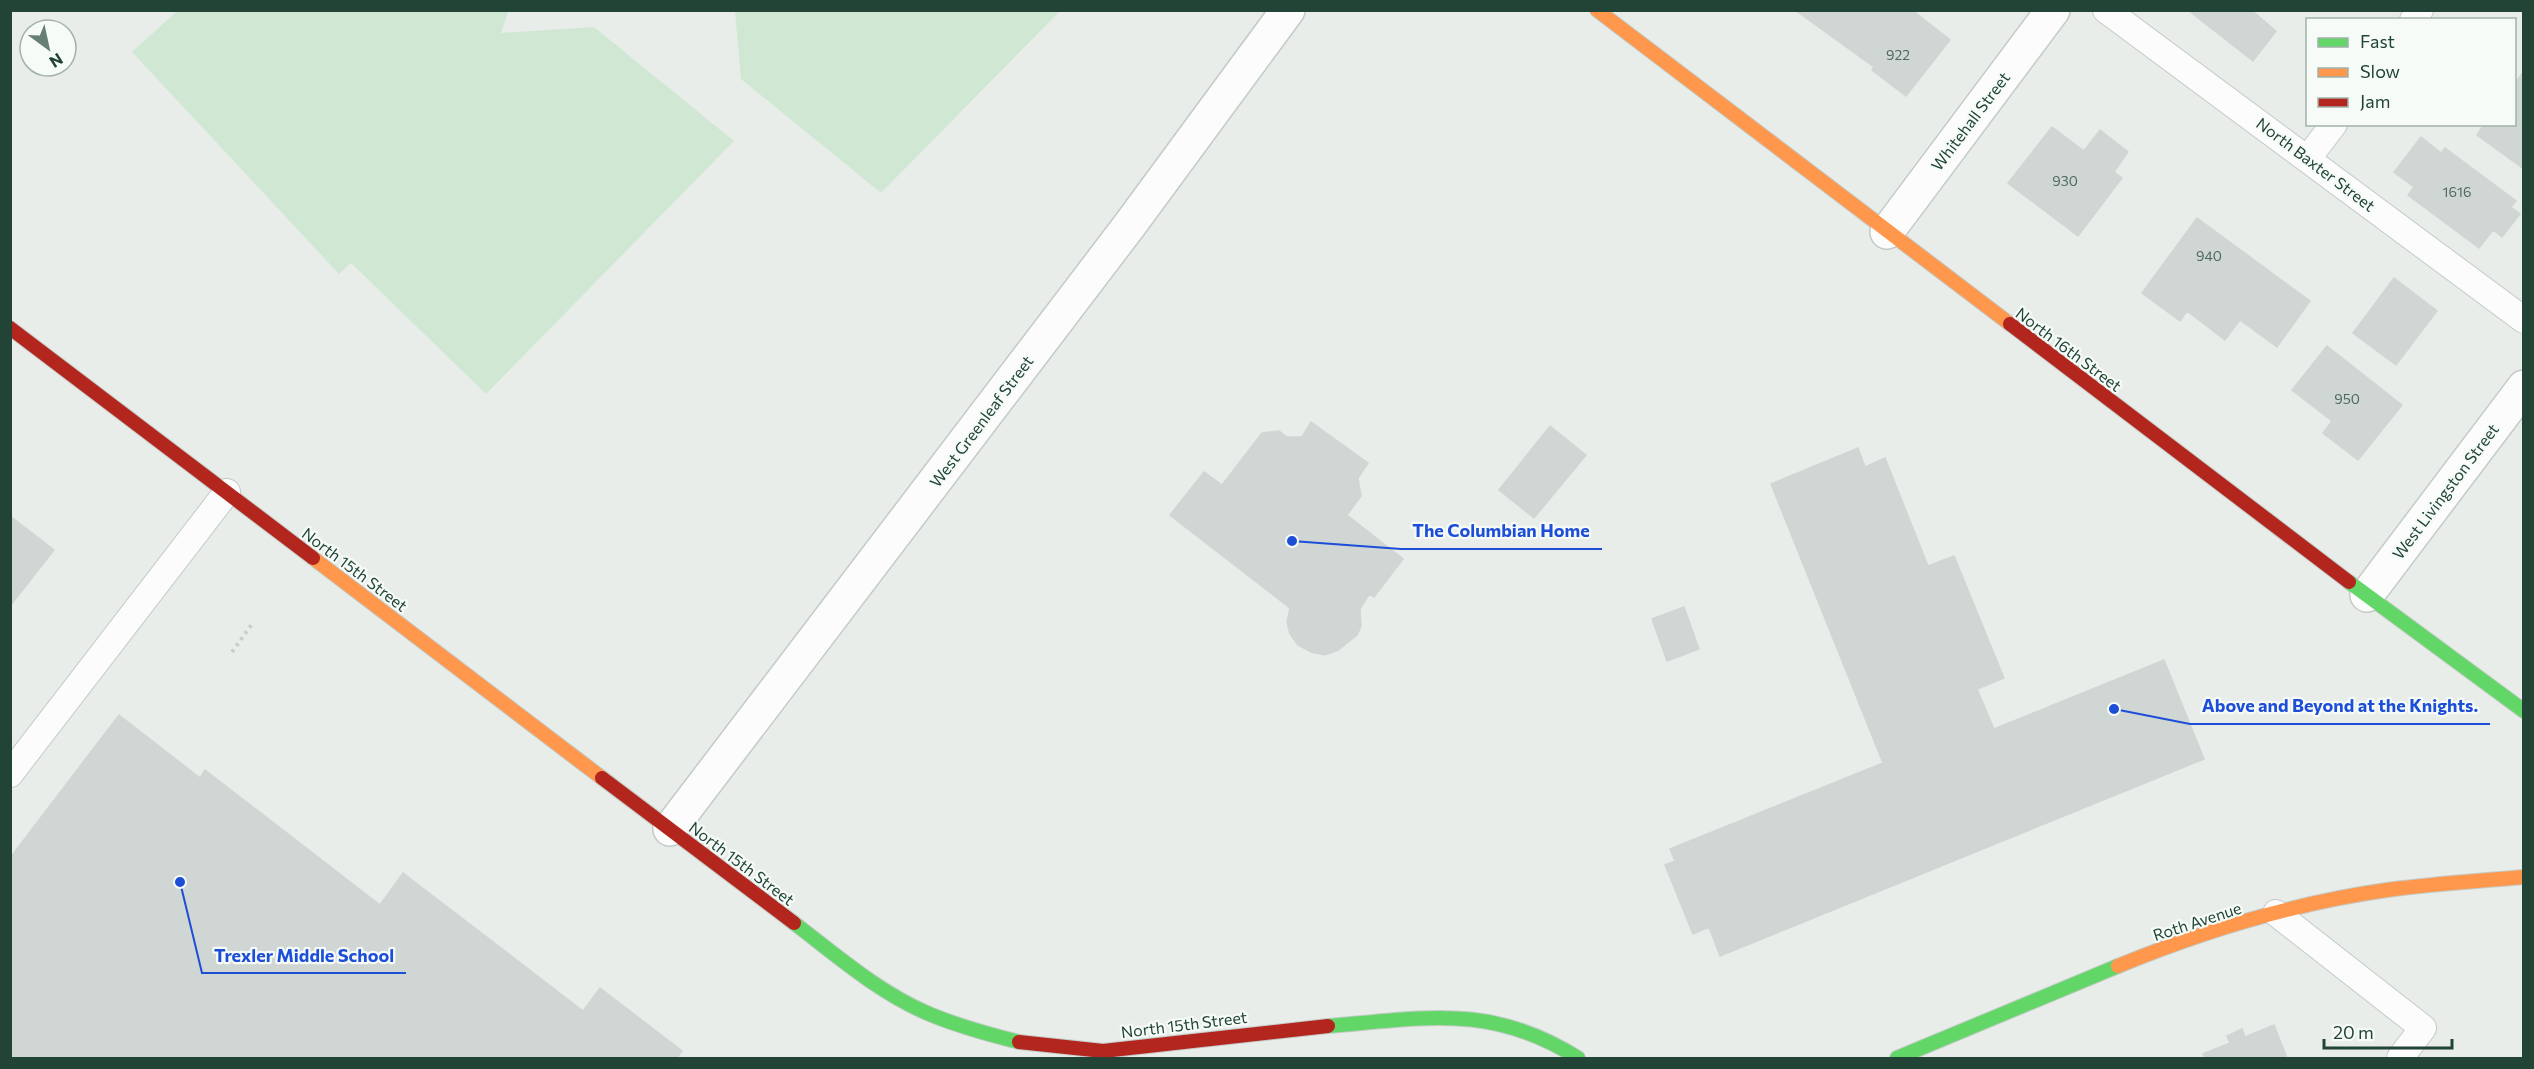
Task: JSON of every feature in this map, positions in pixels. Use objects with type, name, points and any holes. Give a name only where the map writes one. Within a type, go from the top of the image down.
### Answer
[{"type":"main road","name":"North 16th Street","points":[[1597,10],[1887,232],[2523,711]]},
{"type":"main road","name":"North 15th Street","points":[[10,328],[864,977],[925,1012],[1000,1037],[1033,1045],[1103,1051],[1272,1030],[1449,1016],[1505,1024],[1551,1041],[1578,1059]]},
{"type":"main road","name":"Roth Avenue","points":[[1897,1059],[1940,1051],[2174,943],[2276,914],[2386,890],[2523,877]]},
{"type":"street","name":"West Greenleaf Street","points":[[670,829],[1130,226],[1288,10]]},
{"type":"street","name":"Whitehall Street","points":[[1887,232],[2053,10]]},
{"type":"street","name":"West Livingston Street","points":[[2367,595],[2523,387]]},
{"type":"lane","name":"North Baxter Street","points":[[2106,10],[2523,320]]},
{"type":"lane","points":[[2308,158],[2332,126]]},
{"type":"lane","points":[[10,774],[227,492]]},
{"type":"lane","points":[[2276,914],[2423,1028],[2400,1059]]},
{"type":"path","points":[[232,652],[252,624]]},
{"type":"green space","points":[[509,10],[501,33],[594,27],[734,141],[486,394],[351,263],[339,274],[132,52],[177,11]]},
{"type":"green space","points":[[735,10],[1060,11],[881,193],[741,79]]},
{"type":"building","points":[[1795,10],[1912,10],[1950,40],[1906,96],[1872,70],[1874,67]]},
{"type":"building","points":[[2188,10],[2251,10],[2276,31],[2253,61]]},
{"type":"building","points":[[2524,71],[2524,169],[2477,135],[2483,126],[2516,126],[2516,81]]},
{"type":"building","points":[[2052,127],[2084,151],[2100,130],[2128,152],[2114,172],[2122,178],[2078,236],[2008,183]]},
{"type":"building","points":[[2421,137],[2441,153],[2445,148],[2516,201],[2511,207],[2520,214],[2502,237],[2493,230],[2479,248],[2408,195],[2414,187],[2394,172]]},
{"type":"building","points":[[2197,218],[2310,301],[2277,347],[2240,320],[2225,340],[2187,311],[2180,321],[2142,293]]},
{"type":"building","points":[[2394,278],[2437,311],[2396,365],[2353,333]]},
{"type":"building","points":[[2327,346],[2402,405],[2358,460],[2323,433],[2332,421],[2292,390]]},
{"type":"building","points":[[1311,422],[1368,463],[1358,478],[1361,496],[1347,515],[1403,559],[1374,597],[1369,594],[1360,609],[1361,626],[1357,635],[1338,650],[1325,655],[1311,652],[1298,645],[1290,634],[1287,622],[1290,608],[1170,515],[1204,472],[1222,485],[1262,433],[1279,431],[1287,437],[1302,437]]},
{"type":"building","points":[[1550,426],[1586,455],[1534,518],[1499,490]]},
{"type":"building","points":[[1858,448],[1865,467],[1885,458],[1928,566],[1954,556],[2004,678],[1977,689],[1994,729],[2164,660],[2204,759],[1720,956],[1709,927],[1693,934],[1665,865],[1675,861],[1670,849],[1883,763],[1771,484]]},
{"type":"building","points":[[10,516],[54,550],[10,606]]},
{"type":"building","points":[[1684,607],[1699,649],[1667,661],[1652,619]]},
{"type":"building","points":[[119,715],[200,778],[205,770],[380,905],[403,873],[583,1011],[600,988],[682,1051],[677,1058],[10,1058],[10,858]]},
{"type":"building","points":[[2274,1025],[2287,1058],[2205,1058],[2203,1054],[2230,1043],[2227,1036],[2242,1029],[2245,1037]]},
{"type":"traffic: fast","points":[[2349,582],[2524,711]]},
{"type":"traffic: fast","points":[[794,923],[891,995],[938,1018],[1019,1042]]},
{"type":"traffic: fast","points":[[1897,1058],[2118,966]]},
{"type":"traffic: fast","points":[[1328,1026],[1427,1018],[1457,1018],[1516,1029],[1546,1041],[1578,1058]]},
{"type":"traffic: slow","points":[[1597,10],[2010,324]]},
{"type":"traffic: slow","points":[[313,558],[602,778]]},
{"type":"traffic: slow","points":[[2118,966],[2216,930],[2318,902],[2404,888],[2524,877]]},
{"type":"traffic: jam","points":[[2010,324],[2349,582]]},
{"type":"traffic: jam","points":[[10,328],[313,558]]},
{"type":"traffic: jam","points":[[602,778],[794,923]]},
{"type":"traffic: jam","points":[[1019,1042],[1103,1051],[1328,1026]]},
{"type":"place","name":"The Columbian Home","points":[[1292,541]]},
{"type":"place","name":"Above and Beyond at the Knights.","points":[[2114,709]]},
{"type":"place","name":"Trexler Middle School","points":[[180,882]]}]
